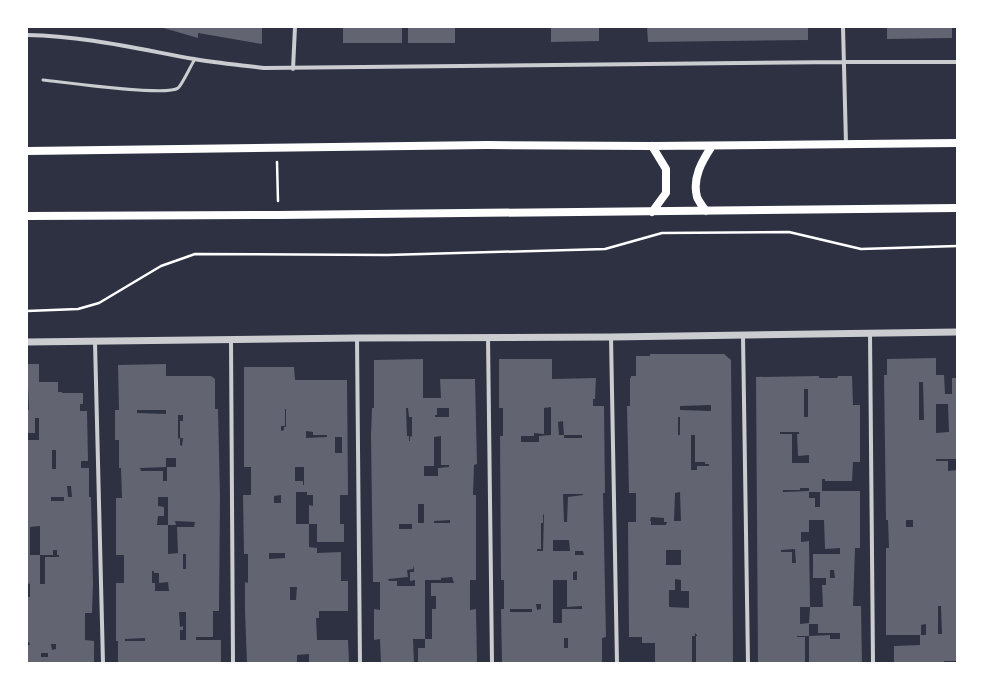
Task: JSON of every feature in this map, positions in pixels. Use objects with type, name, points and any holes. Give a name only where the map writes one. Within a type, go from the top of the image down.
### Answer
[{"type":"main road","points":[[27,151],[487,145],[712,146],[957,143]]},
{"type":"main road","points":[[652,146],[666,169],[666,193],[652,212]]},
{"type":"main road","points":[[706,211],[697,197],[696,179],[701,162],[712,146]]},
{"type":"main road","points":[[27,216],[652,212],[957,208]]},
{"type":"street","points":[[293,69],[294,27]]},
{"type":"street","points":[[843,27],[846,144]]},
{"type":"street","points":[[27,35],[44,35],[107,42],[195,59],[264,68],[293,69],[843,62],[957,62]]},
{"type":"street","points":[[27,342],[488,337],[611,338],[957,332]]},
{"type":"street","points":[[870,333],[873,663]]},
{"type":"street","points":[[744,336],[748,663]]},
{"type":"street","points":[[488,337],[492,663]]},
{"type":"street","points":[[357,338],[360,663]]},
{"type":"street","points":[[611,338],[616,663]]},
{"type":"street","points":[[231,339],[233,663]]},
{"type":"street","points":[[95,342],[103,663]]},
{"type":"lane","points":[[43,80],[141,91],[171,90],[178,88],[195,59]]},
{"type":"path","points":[[277,148],[278,215]]},
{"type":"path","points":[[27,311],[78,309],[99,303],[161,266],[195,254],[387,255],[605,249],[662,233],[789,232],[861,249],[957,246]]},
{"type":"building","points":[[160,27],[262,27],[262,44],[198,33],[198,38]]},
{"type":"building","points":[[343,27],[402,27],[402,43],[343,43]]},
{"type":"building","points":[[408,27],[455,27],[455,43],[408,43]]},
{"type":"building","points":[[551,27],[599,27],[599,41],[551,42]]},
{"type":"building","points":[[647,27],[808,27],[808,40],[648,42]]},
{"type":"building","points":[[887,27],[952,27],[952,38],[887,39]]},
{"type":"building","points":[[650,354],[724,354],[731,360],[733,663],[696,663],[697,635],[695,633],[695,636],[692,636],[692,663],[655,663],[655,643],[642,643],[642,637],[629,637],[628,522],[636,522],[636,493],[629,493],[627,406],[630,406],[630,378],[631,376],[636,376],[636,356],[650,356]],"holes":[[[711,405],[711,411],[680,410],[680,406]],[[678,417],[680,417],[680,435],[678,435]],[[691,435],[695,435],[695,462],[705,462],[705,464],[709,464],[709,466],[697,466],[697,470],[691,470]],[[680,492],[681,521],[674,521],[675,493]],[[651,517],[664,518],[664,522],[667,522],[666,525],[651,525]],[[666,550],[681,550],[681,565],[666,565]],[[675,579],[681,580],[681,591],[689,591],[689,608],[669,607],[669,590],[675,590]]]},
{"type":"building","points":[[936,358],[936,375],[944,375],[945,394],[952,394],[952,378],[957,378],[957,459],[936,459],[936,461],[948,461],[948,471],[957,470],[957,661],[944,661],[944,663],[894,663],[894,646],[920,645],[920,635],[886,635],[886,548],[889,548],[888,520],[886,520],[884,375],[887,375],[887,359]],"holes":[[[919,382],[923,382],[924,420],[919,420]],[[936,404],[948,404],[949,432],[936,433]],[[906,520],[913,520],[913,527],[906,527]],[[938,606],[941,606],[942,634],[938,634]],[[926,624],[926,635],[921,635],[921,625]]]},
{"type":"building","points":[[423,359],[423,398],[441,398],[440,379],[475,379],[477,464],[474,465],[473,495],[476,495],[476,580],[470,580],[470,610],[476,609],[477,663],[418,663],[418,648],[425,648],[425,639],[413,639],[414,663],[381,663],[380,639],[374,640],[374,609],[380,610],[380,582],[373,582],[371,436],[372,408],[374,408],[374,360]],"holes":[[[406,408],[408,408],[409,417],[412,417],[412,437],[410,436],[410,441],[409,436],[407,436]],[[437,408],[449,408],[449,417],[435,417],[435,415],[437,415]],[[441,436],[441,465],[449,465],[449,467],[438,468],[438,476],[424,476],[424,466],[434,466],[434,437]],[[418,504],[424,504],[424,523],[418,523]],[[450,520],[450,523],[434,523],[434,521]],[[399,524],[412,524],[412,529],[399,529]],[[414,565],[414,572],[410,572],[410,581],[415,580],[415,586],[397,586],[397,581],[389,581],[388,579],[408,577],[407,570],[413,569]],[[452,577],[454,583],[431,583],[431,596],[436,596],[436,609],[432,609],[432,639],[425,639],[425,580],[441,580],[441,578]]]},
{"type":"building","points":[[499,359],[552,359],[552,379],[596,378],[595,399],[593,399],[593,406],[604,406],[605,493],[603,493],[606,637],[602,638],[602,663],[502,663],[501,609],[504,609],[504,580],[501,580],[500,436],[503,436],[503,408],[499,408]],"holes":[[[551,407],[551,435],[539,436],[539,442],[521,442],[521,436],[534,436],[534,433],[544,434],[544,408]],[[563,421],[564,435],[559,435],[558,422]],[[564,435],[582,435],[582,438],[564,438]],[[563,494],[583,494],[568,497],[567,522],[564,522]],[[544,514],[543,551],[537,551],[537,549],[541,549],[541,523],[543,523]],[[553,540],[569,540],[570,551],[553,551]],[[575,551],[583,551],[584,555],[575,555]],[[577,571],[577,580],[573,580],[573,572]],[[553,580],[567,580],[567,607],[582,606],[582,609],[562,609],[562,623],[553,623]],[[536,604],[541,604],[541,609],[537,610]],[[510,609],[532,609],[532,612],[510,612]],[[564,638],[568,638],[568,648],[564,648]]]},
{"type":"building","points":[[27,364],[39,364],[39,382],[58,382],[58,392],[83,393],[83,404],[80,404],[80,411],[87,411],[88,461],[81,461],[81,468],[89,468],[93,583],[92,613],[85,613],[85,640],[94,641],[94,663],[27,663],[27,645],[30,645],[29,642],[27,642],[27,597],[30,597],[30,584],[27,583],[27,440],[39,440],[39,418],[35,418],[35,433],[27,433],[27,410],[29,410]],"holes":[[[52,450],[56,450],[56,469],[52,469]],[[67,486],[71,486],[72,497],[68,497]],[[51,497],[64,497],[64,501],[51,501]],[[40,526],[40,555],[30,555],[30,527]],[[53,550],[57,550],[57,555],[59,555],[59,557],[45,557],[45,584],[40,584],[40,555],[53,555]],[[51,644],[56,644],[56,649],[52,650]],[[41,653],[48,653],[48,657],[41,657]]]},
{"type":"building","points":[[166,364],[166,376],[211,376],[215,379],[215,409],[218,409],[220,497],[219,611],[213,611],[213,637],[196,637],[196,640],[221,640],[221,663],[118,663],[118,641],[116,641],[116,583],[124,583],[124,555],[116,555],[116,498],[122,498],[121,468],[119,468],[119,440],[115,440],[115,410],[119,410],[118,365]],"holes":[[[137,410],[166,410],[166,414],[137,413]],[[178,415],[183,415],[183,421],[180,421],[180,438],[178,439]],[[180,438],[183,438],[182,446],[180,445]],[[166,458],[176,458],[176,467],[167,467],[167,481],[163,481],[163,471],[141,471],[140,468],[166,467]],[[158,497],[168,497],[168,525],[157,525],[158,516],[164,516],[164,507],[158,506]],[[175,521],[195,522],[194,527],[177,527],[178,553],[168,554],[168,525],[176,525]],[[183,554],[186,554],[186,569],[183,569]],[[152,571],[154,571],[154,573],[159,573],[159,583],[168,582],[169,591],[155,591],[155,583],[152,583]],[[179,612],[186,612],[186,640],[180,640],[180,630],[183,630],[183,626],[180,627]],[[145,638],[145,641],[125,641],[125,639]]]},
{"type":"building","points":[[244,367],[294,367],[295,380],[347,380],[348,495],[340,495],[340,524],[344,524],[344,542],[317,542],[317,524],[309,524],[309,547],[317,548],[317,553],[341,552],[341,581],[348,581],[348,611],[319,611],[319,618],[316,618],[317,640],[348,640],[349,663],[309,663],[309,654],[297,655],[297,663],[247,663],[245,582],[248,583],[248,554],[244,554],[243,495],[251,495],[251,467],[244,467]],"holes":[[[285,409],[286,409],[286,427],[284,427],[284,430],[281,431],[281,426],[285,426]],[[306,431],[313,432],[313,435],[327,435],[327,437],[306,438]],[[335,437],[342,437],[342,453],[335,453]],[[295,467],[304,467],[304,485],[303,481],[295,481]],[[296,492],[307,492],[307,495],[313,495],[313,506],[309,505],[309,524],[296,524]],[[281,495],[281,503],[274,503],[274,496]],[[269,553],[285,553],[285,558],[269,559]],[[290,587],[297,587],[296,600],[290,600]]]},
{"type":"building","points":[[819,376],[819,378],[837,378],[838,376],[852,376],[853,405],[860,405],[860,462],[853,462],[852,481],[825,481],[825,479],[822,479],[822,491],[860,491],[860,548],[855,548],[853,606],[861,606],[862,663],[809,663],[809,636],[797,636],[805,637],[805,663],[758,663],[756,377]],"holes":[[[804,389],[808,389],[808,417],[804,417]],[[780,432],[799,432],[799,434],[797,434],[798,456],[809,455],[809,463],[792,463],[792,434],[780,434]],[[800,488],[809,488],[809,491],[783,492],[783,490],[800,490]],[[809,492],[820,492],[820,507],[815,507],[815,498],[809,498]],[[809,520],[824,520],[825,549],[840,548],[840,554],[813,554],[813,578],[826,578],[826,585],[822,585],[823,607],[810,607],[809,541],[801,542],[801,532],[809,532]],[[795,549],[796,563],[792,563],[792,552],[781,552],[781,550]],[[830,570],[834,570],[835,578],[830,578]],[[800,607],[810,607],[809,623],[800,624]],[[809,624],[818,624],[818,633],[840,633],[840,639],[830,639],[830,635],[809,636]]]}]
